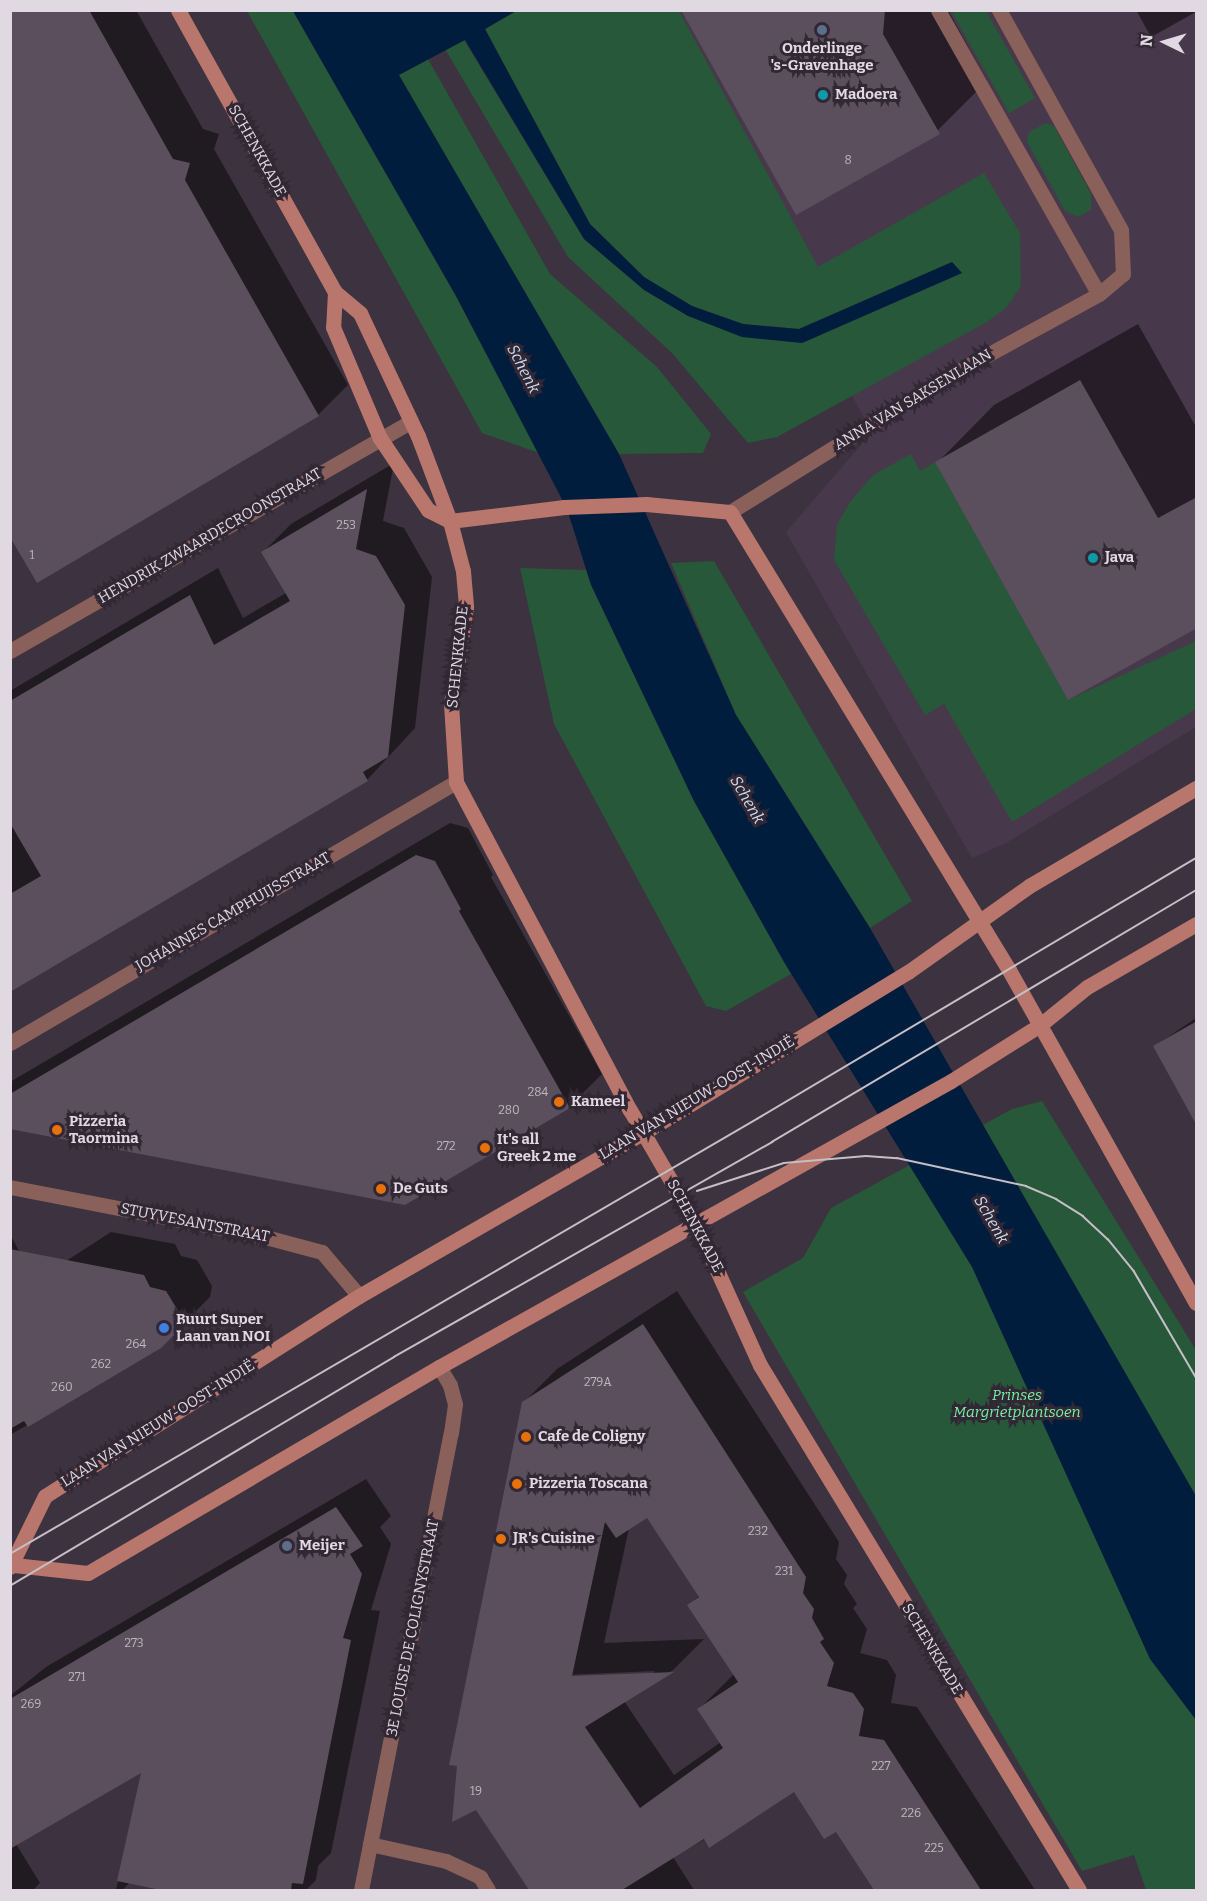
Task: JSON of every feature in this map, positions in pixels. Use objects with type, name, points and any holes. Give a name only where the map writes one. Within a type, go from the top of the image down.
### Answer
[{"type":"main road","name":"SCHENKKADE","points":[[178,10],[335,292],[360,313],[411,421],[450,521],[463,571],[466,607],[451,704],[456,782],[643,1133],[696,1224],[760,1365],[1079,1890]]},
{"type":"main road","points":[[335,292],[333,327],[380,438],[428,510],[450,521],[564,507],[646,504],[730,512],[979,921],[1197,1303]]},
{"type":"main road","name":"LAAN VAN NIEUW-OOST-INDIË","points":[[1197,788],[1029,886],[908,972],[643,1133],[359,1296],[45,1496],[12,1566],[88,1573],[439,1367],[962,1075],[1040,1025],[1087,987],[1197,924]]},
{"type":"street","points":[[938,10],[1100,294]]},
{"type":"street","name":"ANNA VAN SAKSENLAAN","points":[[730,512],[945,378],[1100,294],[1122,274],[1121,230],[999,10]]},
{"type":"street","name":"HENDRIK ZWAARDECROONSTRAAT","points":[[13,644],[411,421]]},
{"type":"street","name":"JOHANNES CAMPHUIJSSTRAAT","points":[[10,1043],[456,782]]},
{"type":"street","name":"STUYVESANTSTRAAT","points":[[10,1187],[258,1234],[322,1252],[359,1296]]},
{"type":"street","name":"3E LOUISE DE COLIGNYSTRAAT","points":[[361,1890],[452,1432],[455,1404],[450,1384],[439,1367]]},
{"type":"street","points":[[370,1844],[446,1861],[480,1877],[488,1890]]},
{"type":"shaded area","points":[[638,11],[1196,11],[1196,727],[1006,843],[972,858],[786,532],[872,432]]},
{"type":"green space","points":[[247,11],[293,11],[456,296],[539,453],[482,433]]},
{"type":"green space","points":[[516,11],[679,11],[818,267],[984,173],[1020,233],[1021,286],[1007,307],[987,322],[777,437],[748,443],[672,353],[568,257],[445,49],[464,40],[584,239],[688,316],[802,343],[962,273],[952,262],[799,329],[743,324],[692,306],[644,277],[590,224],[485,29]]},
{"type":"green space","points":[[951,11],[986,11],[1035,98],[1009,113]]},
{"type":"green space","points":[[428,59],[550,274],[657,367],[711,434],[703,453],[619,454],[398,75]]},
{"type":"green space","points":[[1046,123],[1054,126],[1091,194],[1091,210],[1078,217],[1065,211],[1027,142],[1029,132]]},
{"type":"green space","points":[[911,454],[920,471],[935,462],[1068,700],[1196,641],[1196,709],[1012,822],[944,704],[925,715],[834,560],[837,525],[850,502],[873,475]]},
{"type":"green space","points":[[714,561],[912,901],[870,928],[736,715],[671,563]]},
{"type":"green space","points":[[520,568],[586,570],[694,801],[791,974],[726,1011],[706,1006],[554,724]]},
{"type":"green space","name":"Prinses Margrietplantsoen","points":[[1042,1101],[1196,1350],[1196,1890],[1146,1890],[1134,1855],[1082,1871],[743,1292],[803,1258],[831,1208],[1012,1109]]},
{"type":"water","name":"Schenk","points":[[293,11],[516,11],[485,29],[590,224],[644,277],[692,306],[743,324],[799,329],[952,262],[962,273],[802,343],[742,337],[688,316],[644,290],[584,239],[465,40],[399,75],[619,454],[736,715],[870,928],[1196,1496],[1196,1720],[1150,1659],[972,1267],[784,962],[694,801],[591,585],[567,509],[456,296]]},
{"type":"building","points":[[10,10],[89,10],[173,159],[190,163],[185,180],[319,416],[37,583],[10,537]]},
{"type":"building","name":"Madoera","points":[[681,10],[885,10],[883,34],[940,134],[796,215]]},
{"type":"building","name":"Java","points":[[1080,380],[1158,518],[1197,497],[1197,628],[1068,700],[935,462]]},
{"type":"building","points":[[367,489],[356,549],[376,556],[405,605],[388,757],[363,772],[368,781],[10,992],[10,894],[41,876],[10,823],[10,701],[190,595],[214,645],[290,601],[261,552]]},
{"type":"building","points":[[416,855],[435,861],[461,909],[459,911],[570,1108],[405,1205],[10,1129],[10,1094]]},
{"type":"building","points":[[1197,1021],[1197,1126],[1153,1046]]},
{"type":"building","points":[[10,1249],[144,1275],[150,1287],[166,1291],[182,1317],[179,1330],[161,1348],[28,1427],[24,1421],[10,1429]]},
{"type":"building","points":[[643,1324],[806,1577],[803,1593],[814,1609],[812,1618],[824,1639],[820,1642],[834,1663],[827,1686],[853,1693],[864,1709],[859,1736],[884,1740],[981,1890],[874,1890],[836,1832],[824,1839],[794,1792],[709,1848],[704,1839],[622,1890],[529,1890],[476,1810],[452,1822],[457,1766],[449,1765],[522,1402]],"holes":[[[647,1518],[699,1597],[687,1605],[738,1682],[697,1709],[723,1748],[640,1808],[585,1727],[674,1672],[572,1676],[605,1522],[616,1538]]]},
{"type":"building","points":[[336,1507],[363,1546],[350,1554],[362,1574],[343,1638],[351,1640],[303,1884],[292,1883],[291,1890],[161,1890],[117,1881],[141,1773],[10,1849],[10,1699]]},
{"type":"tram line","points":[[10,1554],[757,1119],[1196,858]]},
{"type":"tram line","points":[[10,1586],[394,1357],[772,1142],[1196,890]]},
{"type":"tram line","points":[[697,1191],[784,1163],[866,1156],[897,1158],[1026,1186],[1056,1199],[1083,1216],[1108,1239],[1134,1271],[1196,1377]]},
{"type":"place","name":"Onderlinge 's-Gravenhage","points":[[822,30]]},
{"type":"place","name":"Madoera","points":[[823,95]]},
{"type":"place","name":"Java","points":[[1093,558]]},
{"type":"place","name":"Kameel","points":[[559,1102]]},
{"type":"place","name":"Pizzeria Taormina","points":[[57,1130]]},
{"type":"place","name":"It's all Greek 2 me","points":[[485,1148]]},
{"type":"place","name":"De Guts","points":[[381,1189]]},
{"type":"place","name":"Buurt Super Laan van NOI","points":[[164,1328]]},
{"type":"place","name":"Cafe de Coligny","points":[[526,1437]]},
{"type":"place","name":"Pizzeria Toscana","points":[[517,1484]]},
{"type":"place","name":"JR's Cuisine","points":[[501,1539]]},
{"type":"place","name":"Meijer","points":[[287,1546]]}]
